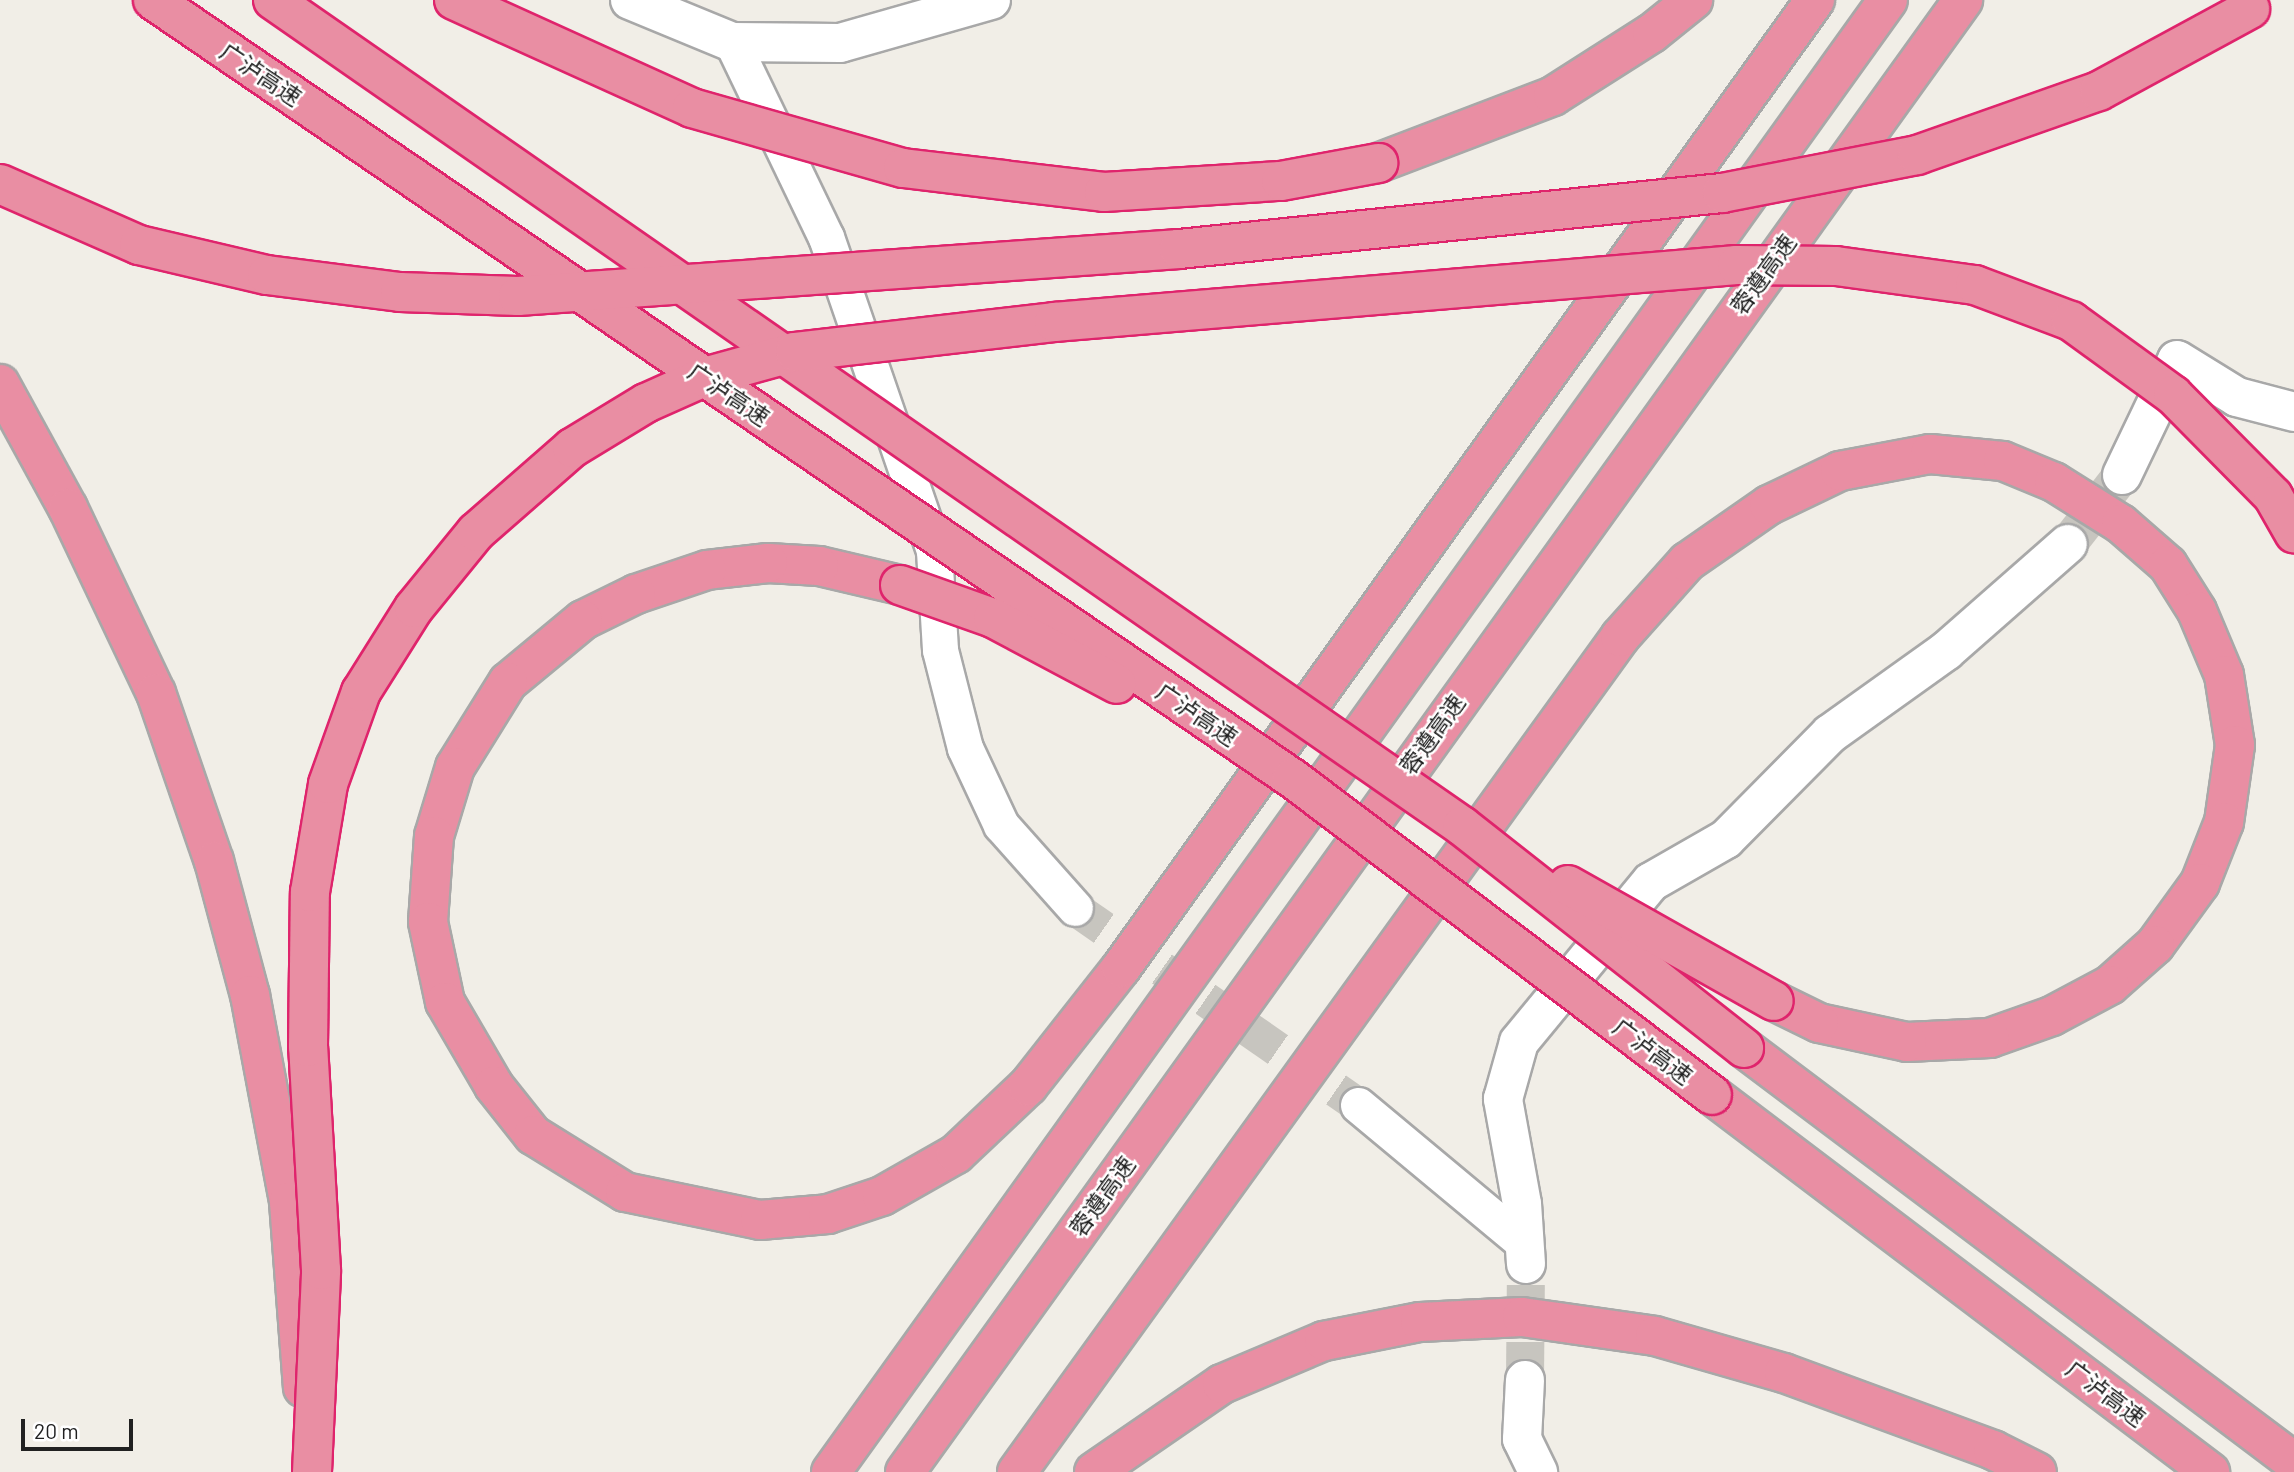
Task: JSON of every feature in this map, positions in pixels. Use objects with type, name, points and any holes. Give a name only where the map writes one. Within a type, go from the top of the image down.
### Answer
[{"type":"highway","name":"广泸高速","points":[[153,0],[1292,778],[2210,1472]]},
{"type":"highway","points":[[273,0],[1462,826],[1744,1048],[2294,1462]]},
{"type":"highway","points":[[454,0],[692,108],[903,167],[1104,192],[1281,181],[1378,163],[1553,96],[1652,33],[1693,0]]},
{"type":"highway","points":[[1292,778],[993,618],[900,584],[819,566],[768,563],[707,570],[636,594],[583,620],[508,682],[455,767],[434,836],[428,922],[445,1002],[494,1086],[533,1135],[625,1192],[760,1220],[828,1214],[883,1196],[956,1154],[1028,1086],[1121,968],[1815,0]]},
{"type":"highway","points":[[831,1472],[1888,0]]},
{"type":"highway","name":"蓉遵高速","points":[[905,1472],[1963,0]]},
{"type":"highway","points":[[0,184],[139,245],[267,275],[400,292],[518,296],[1178,249],[1722,192],[1917,155],[2099,91],[2255,4]]},
{"type":"highway","points":[[310,1472],[321,1270],[308,1046],[310,892],[328,784],[361,692],[414,608],[476,532],[572,448],[646,403],[704,377],[795,352],[1054,322],[1737,265],[1836,266],[1975,285],[2071,321],[2173,395],[2273,496],[2294,533]]},
{"type":"highway","points":[[0,384],[68,508],[156,693],[214,861],[250,995],[289,1202],[310,1472]]},
{"type":"highway","points":[[1017,1472],[1620,638],[1687,562],[1769,505],[1840,471],[1930,454],[2003,461],[2054,482],[2121,524],[2168,565],[2197,611],[2224,675],[2235,745],[2224,822],[2200,883],[2155,946],[2110,985],[2052,1016],[1990,1038],[1907,1042],[1819,1023],[1774,1001],[1462,826]]},
{"type":"highway","points":[[1094,1472],[1222,1384],[1324,1341],[1420,1322],[1522,1317],[1654,1336],[1784,1373],[1993,1450],[2037,1472]]},
{"type":"street","points":[[630,0],[732,42],[840,43],[991,0]]},
{"type":"street","points":[[732,42],[826,237],[934,551],[940,650],[964,748],[1001,825],[1074,908]]},
{"type":"street","points":[[2122,475],[2177,360],[2237,397],[2294,412]]},
{"type":"street","points":[[1525,1254],[1503,1099],[1519,1042],[1651,882],[1726,839],[1830,734],[1946,651],[2068,544]]},
{"type":"street","points":[[1358,1105],[1525,1254]]},
{"type":"street","points":[[1525,1380],[1522,1439],[1538,1472]]},
{"type":"tunnel","points":[[2068,544],[2122,475]]},
{"type":"tunnel","points":[[1075,908],[1358,1105]]},
{"type":"tunnel","points":[[1525,1380],[1526,1264]]}]
